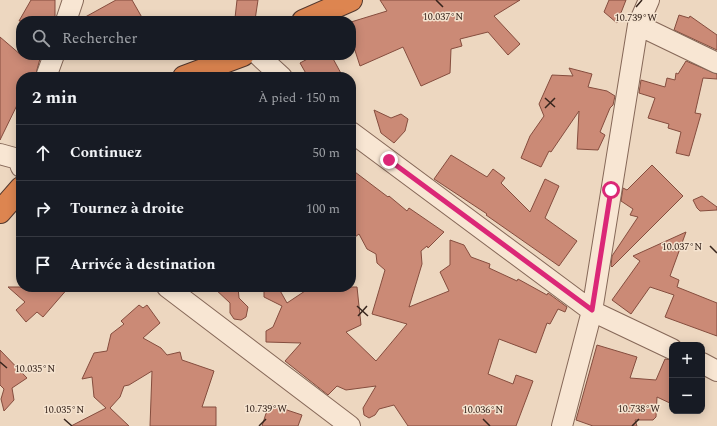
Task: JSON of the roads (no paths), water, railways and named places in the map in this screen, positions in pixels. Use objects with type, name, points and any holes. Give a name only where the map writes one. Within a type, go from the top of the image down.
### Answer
[{"type":"highway","points":[[314,16],[350,0]]},
{"type":"highway","points":[[197,72],[230,60]]},
{"type":"highway","points":[[0,212],[16,194]]},
{"type":"street","points":[[68,16],[73,0]]},
{"type":"street","points":[[562,426],[592,310],[638,25],[649,0]]},
{"type":"street","points":[[638,25],[717,63]]},
{"type":"street","points":[[48,72],[52,60]]},
{"type":"street","points":[[263,60],[277,72]]},
{"type":"street","points":[[356,136],[592,310],[669,348]]},
{"type":"street","points":[[174,292],[350,426]]},
{"type":"street","points":[[705,364],[717,370]]}]
